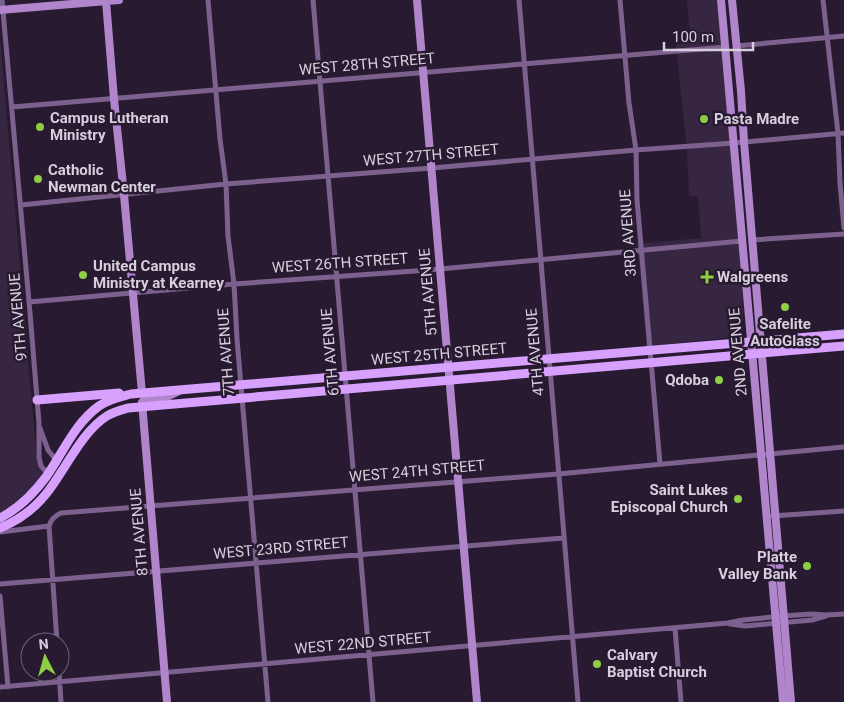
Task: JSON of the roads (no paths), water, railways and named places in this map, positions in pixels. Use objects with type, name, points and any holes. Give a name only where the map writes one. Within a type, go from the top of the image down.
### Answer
[{"type":"main road","name":"WEST 25TH STREET","points":[[56,460],[86,416],[112,398],[131,394],[844,334]]},
{"type":"main road","name":"WEST 25TH STREET","points":[[68,462],[94,426],[106,416],[128,408],[844,346]]},
{"type":"main road","points":[[37,400],[111,393],[131,394]]},
{"type":"main road","points":[[0,518],[22,503],[48,474],[56,460]]},
{"type":"main road","points":[[54,482],[58,471],[56,460]]},
{"type":"main road","name":"WEST 24TH STREET","points":[[0,530],[28,511],[47,493],[68,462]]},
{"type":"street","name":"9TH AVENUE","points":[[2,0],[39,423],[39,457],[42,466],[48,474]]},
{"type":"street","points":[[2,10],[119,0]]},
{"type":"street","name":"7TH AVENUE","points":[[208,0],[220,139],[226,184],[228,236],[234,284],[268,702]]},
{"type":"street","name":"6TH AVENUE","points":[[313,0],[373,702]]},
{"type":"street","name":"5TH AVENUE","points":[[417,0],[477,702]]},
{"type":"street","name":"4TH AVENUE","points":[[519,0],[578,702]]},
{"type":"street","name":"3RD AVENUE","points":[[620,0],[629,103],[636,150],[637,200],[660,464]]},
{"type":"street","name":"2ND AVENUE","points":[[722,0],[766,516],[791,702]]},
{"type":"street","name":"2ND AVENUE","points":[[732,0],[776,516],[782,702]]},
{"type":"street","points":[[823,0],[826,38],[841,133],[840,183],[844,228]]},
{"type":"street","points":[[106,1],[142,393]]},
{"type":"street","points":[[736,46],[844,36]]},
{"type":"street","name":"WEST 28TH STREET","points":[[12,107],[726,46]]},
{"type":"street","name":"WEST 27TH STREET","points":[[20,205],[226,184],[841,133]]},
{"type":"street","points":[[752,240],[844,234]]},
{"type":"street","name":"WEST 26TH STREET","points":[[29,302],[234,284],[440,269],[742,241]]},
{"type":"street","points":[[142,407],[144,400],[169,396],[181,389]]},
{"type":"street","name":"8TH AVENUE","points":[[142,407],[167,702]]},
{"type":"street","name":"9TH AVENUE","points":[[39,423],[48,450],[56,460]]},
{"type":"street","name":"WEST 24TH STREET","points":[[0,530],[49,526],[53,518],[60,513],[558,474],[844,447]]},
{"type":"street","points":[[766,516],[844,511]]},
{"type":"street","points":[[49,526],[56,632]]},
{"type":"street","name":"WEST 23RD STREET","points":[[0,584],[564,538]]},
{"type":"street","points":[[0,596],[8,687]]},
{"type":"street","name":"WEST 22ND STREET","points":[[70,681],[675,628],[742,620],[812,620],[826,615],[844,614]]},
{"type":"street","points":[[675,628],[681,702]]},
{"type":"street","points":[[60,682],[61,702]]},
{"type":"street","name":"WEST 22ND STREET","points":[[0,687],[60,682]]},
{"type":"place","name":"Pasta Madre","points":[[704,119]]},
{"type":"place","name":"Campus Lutheran Ministry","points":[[40,127]]},
{"type":"place","name":"Catholic Newman Center","points":[[38,179]]},
{"type":"place","name":"United Campus Ministry at Kearney","points":[[83,275]]},
{"type":"place","name":"Walgreens","points":[[707,277]]},
{"type":"place","name":"Safelite AutoGlass","points":[[785,307]]},
{"type":"place","name":"Qdoba","points":[[719,380]]},
{"type":"place","name":"Saint Lukes Episcopal Church","points":[[738,499]]},
{"type":"place","name":"Platte Valley Bank","points":[[807,566]]},
{"type":"place","name":"Calvary Baptist Church","points":[[597,664]]}]
